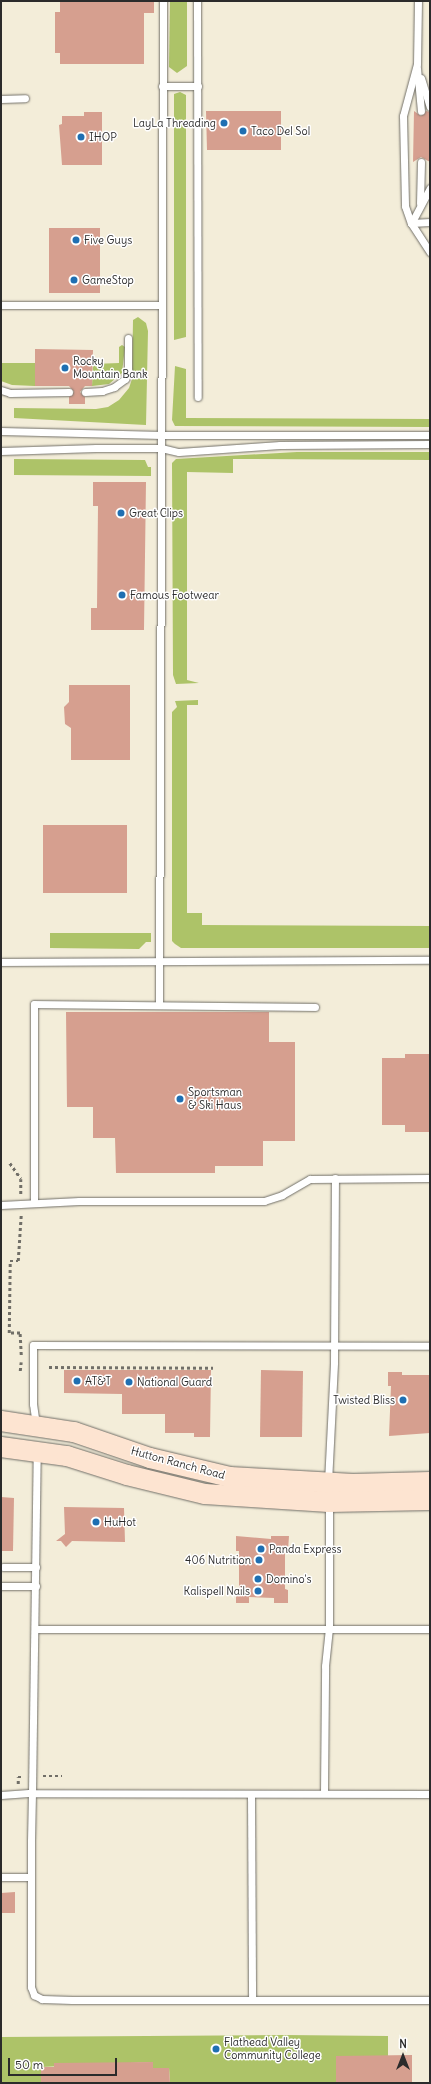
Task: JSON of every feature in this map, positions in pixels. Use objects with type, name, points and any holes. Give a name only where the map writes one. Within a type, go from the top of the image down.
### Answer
[{"type":"main road","name":"Hutton Ranch Road","points":[[1,1421],[36,1425],[74,1432],[150,1458],[210,1473],[259,1479],[328,1491],[430,1500]]},
{"type":"main road","name":"Hutton Ranch Road","points":[[1,1447],[37,1450],[205,1494],[328,1491],[354,1484],[430,1482]]},
{"type":"lane","points":[[159,1004],[163,1]]},
{"type":"lane","points":[[197,1],[198,397]]},
{"type":"lane","points":[[418,1],[417,64],[421,111]]},
{"type":"lane","points":[[417,64],[430,107]]},
{"type":"lane","points":[[417,64],[403,116],[405,206],[411,223],[430,252]]},
{"type":"lane","points":[[162,86],[198,86]]},
{"type":"lane","points":[[1,99],[25,98]]},
{"type":"lane","points":[[420,205],[421,162]]},
{"type":"lane","points":[[411,223],[430,188]]},
{"type":"lane","points":[[411,223],[430,222]]},
{"type":"lane","points":[[1,305],[162,305]]},
{"type":"lane","points":[[85,392],[102,391],[114,387],[125,379],[128,371],[128,338]]},
{"type":"lane","points":[[1,390],[10,393],[69,392]]},
{"type":"lane","points":[[1,431],[162,435],[430,436]]},
{"type":"lane","points":[[1,451],[162,448],[179,452],[280,445],[430,444]]},
{"type":"lane","points":[[1,962],[159,963],[430,960]]},
{"type":"lane","points":[[34,1202],[34,1004],[159,1004],[315,1007]]},
{"type":"lane","points":[[324,1793],[325,1666],[329,1630],[328,1491],[334,1346],[335,1178]]},
{"type":"lane","points":[[1,1205],[22,1205],[34,1202],[264,1201],[282,1196],[310,1179],[430,1178]]},
{"type":"lane","points":[[36,1425],[33,1404],[33,1345],[430,1346]]},
{"type":"lane","points":[[37,1450],[31,1877],[31,1987],[34,1995],[42,1999],[430,2000]]},
{"type":"lane","points":[[3,1567],[36,1567]]},
{"type":"lane","points":[[1,1586],[36,1586]]},
{"type":"lane","points":[[35,1629],[430,1629]]},
{"type":"lane","points":[[1,1791],[32,1793],[251,1795],[324,1793],[430,1794]]},
{"type":"lane","points":[[1,1795],[32,1793]]},
{"type":"lane","points":[[251,1795],[252,2000]]},
{"type":"lane","points":[[1,1877],[31,1877]]},
{"type":"path","points":[[10,1163],[21,1179],[22,1205],[18,1261],[10,1261],[9,1333],[20,1333],[20,1371]]},
{"type":"path","points":[[49,1367],[213,1368]]},
{"type":"green space","points":[[170,1],[187,1],[187,66],[177,73],[169,67]]},
{"type":"green space","points":[[180,92],[186,95],[186,337],[174,340],[174,94]]},
{"type":"green space","points":[[138,317],[146,323],[148,331],[146,425],[14,418],[14,408],[96,409],[108,407],[119,400],[129,388],[132,379],[133,320]]},
{"type":"green space","points":[[122,345],[125,347],[122,373],[109,384],[92,386],[93,364],[119,363],[119,347]]},
{"type":"green space","points":[[1,363],[35,363],[35,386],[12,385],[1,381]]},
{"type":"green space","points":[[175,366],[186,369],[186,418],[430,419],[430,427],[175,426],[172,420]]},
{"type":"green space","points":[[297,452],[430,452],[430,460],[233,459],[233,473],[187,472],[187,680],[199,683],[176,684],[173,675],[172,463],[176,459]]},
{"type":"green space","points":[[14,459],[145,460],[148,467],[151,467],[151,476],[14,475]]},
{"type":"green space","points":[[198,700],[198,705],[187,705],[187,913],[202,913],[202,925],[430,926],[430,948],[181,948],[172,941],[172,712],[177,707],[175,701]]},
{"type":"green space","points":[[50,933],[151,933],[151,942],[146,942],[139,949],[50,948]]},
{"type":"green space","points":[[284,2035],[388,2036],[388,2056],[336,2056],[336,2083],[170,2083],[169,2068],[153,2068],[153,2062],[41,2067],[41,2083],[1,2083],[1,2037]]},
{"type":"building","points":[[60,1],[154,2],[154,13],[144,13],[144,64],[60,64],[60,53],[55,53],[55,12],[60,12]]},
{"type":"building","points":[[206,111],[281,111],[281,150],[207,150]]},
{"type":"building","points":[[414,111],[421,116],[426,111],[430,112],[430,162],[421,157],[413,162]]},
{"type":"building","name":"IHOP","points":[[84,112],[102,112],[102,165],[62,165],[59,125],[62,124],[62,116],[84,116]]},
{"type":"building","points":[[49,228],[100,228],[100,293],[49,293]]},
{"type":"building","points":[[35,349],[93,350],[92,386],[85,386],[80,392],[85,397],[85,404],[69,404],[69,397],[74,392],[69,386],[35,386]]},
{"type":"building","points":[[93,482],[146,482],[144,630],[91,630],[91,608],[97,608],[98,506],[93,506]]},
{"type":"building","points":[[69,685],[130,685],[130,760],[71,760],[71,728],[65,724],[64,707],[69,702]]},
{"type":"building","points":[[43,825],[127,825],[127,893],[43,893]]},
{"type":"building","points":[[66,1012],[269,1012],[269,1042],[295,1042],[295,1141],[263,1141],[263,1166],[215,1166],[215,1173],[116,1173],[115,1138],[93,1138],[93,1107],[67,1107]]},
{"type":"building","points":[[405,1054],[430,1054],[430,1132],[405,1132],[405,1125],[382,1125],[382,1058],[405,1058]]},
{"type":"building","points":[[64,1370],[211,1370],[210,1437],[194,1437],[194,1433],[165,1433],[165,1414],[122,1414],[122,1394],[64,1393]]},
{"type":"building","points":[[261,1370],[303,1371],[302,1437],[260,1437]]},
{"type":"building","points":[[388,1372],[402,1372],[402,1375],[430,1375],[430,1433],[389,1436],[391,1386],[388,1386]]},
{"type":"building","points":[[1,1497],[14,1498],[13,1551],[1,1551]]},
{"type":"building","points":[[64,1507],[124,1508],[125,1542],[72,1541],[66,1547],[61,1541],[56,1541],[65,1534]]},
{"type":"building","points":[[236,1536],[271,1539],[271,1536],[289,1536],[288,1551],[285,1551],[285,1589],[288,1590],[288,1603],[274,1603],[274,1598],[249,1597],[249,1603],[236,1603],[236,1590],[239,1590],[239,1551],[236,1551]]},
{"type":"building","points":[[15,1892],[15,1913],[1,1913],[1,1893]]},
{"type":"building","points":[[412,2055],[412,2083],[336,2083],[336,2056]]},
{"type":"building","points":[[153,2062],[153,2068],[169,2068],[170,2083],[41,2083],[41,2067],[54,2067],[54,2063]]},
{"type":"place","name":"LayLa Threading","points":[[224,123]]},
{"type":"place","name":"Taco Del Sol","points":[[243,131]]},
{"type":"place","name":"IHOP","points":[[81,137]]},
{"type":"place","name":"Five Guys","points":[[76,240]]},
{"type":"place","name":"GameStop","points":[[74,280]]},
{"type":"place","name":"Rocky Mountain Bank","points":[[65,368]]},
{"type":"place","name":"Great Clips","points":[[121,513]]},
{"type":"place","name":"Famous Footwear","points":[[122,595]]},
{"type":"place","name":"Sportsman & Ski Haus","points":[[180,1099]]},
{"type":"place","name":"AT&T","points":[[77,1381]]},
{"type":"place","name":"National Guard","points":[[129,1382]]},
{"type":"place","name":"Twisted Bliss","points":[[403,1400]]},
{"type":"place","name":"HuHot","points":[[96,1522]]},
{"type":"place","name":"Panda Express","points":[[261,1549]]},
{"type":"place","name":"406 Nutrition","points":[[259,1560]]},
{"type":"place","name":"Domino's","points":[[258,1579]]},
{"type":"place","name":"Kalispell Nails","points":[[258,1591]]},
{"type":"place","name":"Flathead Valley Community College","points":[[216,2049]]}]
